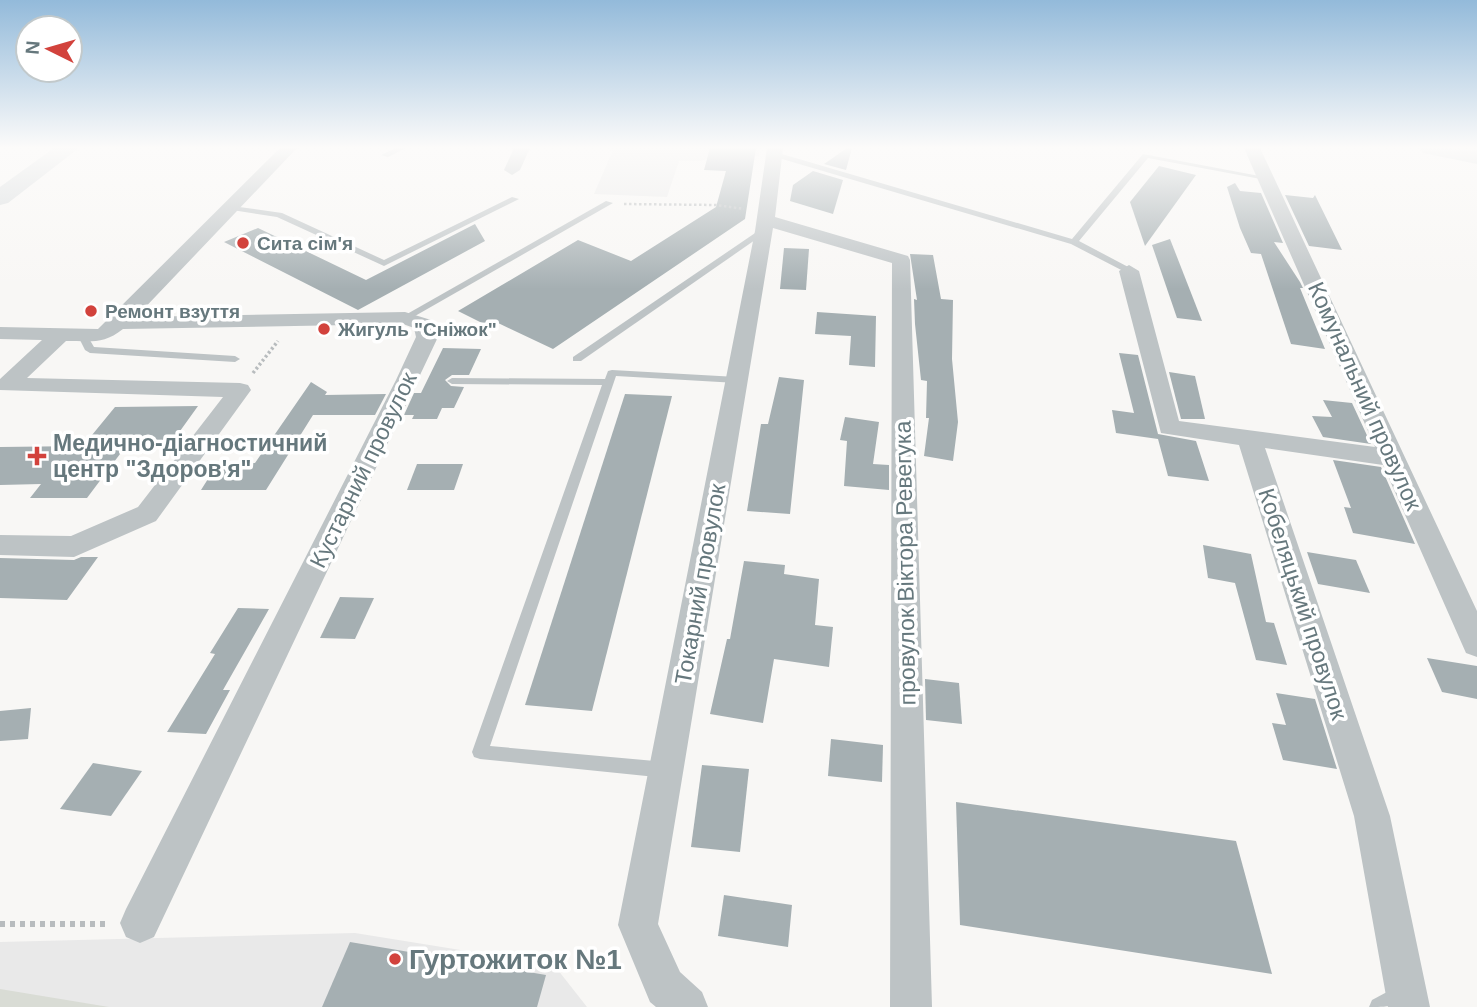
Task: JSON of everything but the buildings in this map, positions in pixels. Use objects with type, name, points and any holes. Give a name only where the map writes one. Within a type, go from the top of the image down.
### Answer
[{"type":"street","points":[[0,333],[103,335],[244,195]]},
{"type":"street","name":"Токарний провулок","points":[[687,1007],[665,987],[638,925],[769,195]]},
{"type":"street","name":"Комунальний провулок","points":[[1274,195],[1477,644]]},
{"type":"street","name":"провулок Віктора Ревегука","points":[[766,221],[901,260],[911,1007]]},
{"type":"street","points":[[1129,271],[1169,427],[1393,458]]},
{"type":"street","points":[[118,323],[405,318]]},
{"type":"street","name":"Кустарний провулок","points":[[140,923],[427,337],[424,324],[405,318]]},
{"type":"street","points":[[72,334],[7,385],[240,390]]},
{"type":"street","points":[[0,545],[74,547],[147,514],[240,390]]},
{"type":"street","name":"Кобеляцький провулок","points":[[1249,438],[1371,816],[1397,1002]]},
{"type":"lane","points":[[920,195],[1074,242],[1129,271]]},
{"type":"lane","points":[[1074,242],[1113,195]]},
{"type":"lane","points":[[232,208],[279,215],[384,263],[515,199]]},
{"type":"lane","points":[[405,318],[609,204]]},
{"type":"lane","points":[[577,359],[766,221]]},
{"type":"lane","points":[[72,334],[90,350],[235,359]]},
{"type":"lane","points":[[667,770],[480,752],[612,373],[737,380]]},
{"type":"lane","points":[[452,381],[609,382]]},
{"type":"path","points":[[609,204],[716,205],[766,221]]},
{"type":"path","points":[[240,390],[293,322]]},
{"type":"path","points":[[0,925],[140,923]]},
{"type":"shaded area","points":[[618,195],[668,195],[667,197]]},
{"type":"shaded area","points":[[355,933],[554,965],[587,1007],[0,1007],[0,942]]},
{"type":"shaded area","points":[[0,989],[109,1007],[0,1007]]},
{"type":"place","name":"Сита сім'я","points":[[243,243]]},
{"type":"place","name":"Ремонт взуття","points":[[91,311]]},
{"type":"place","name":"Жигуль \"Сніжок\"","points":[[324,329]]},
{"type":"place","name":"Медично-діагностичний центр \"Здоров'я\"","points":[[37,456]]},
{"type":"place","name":"Гуртожиток №1","points":[[395,959]]}]
